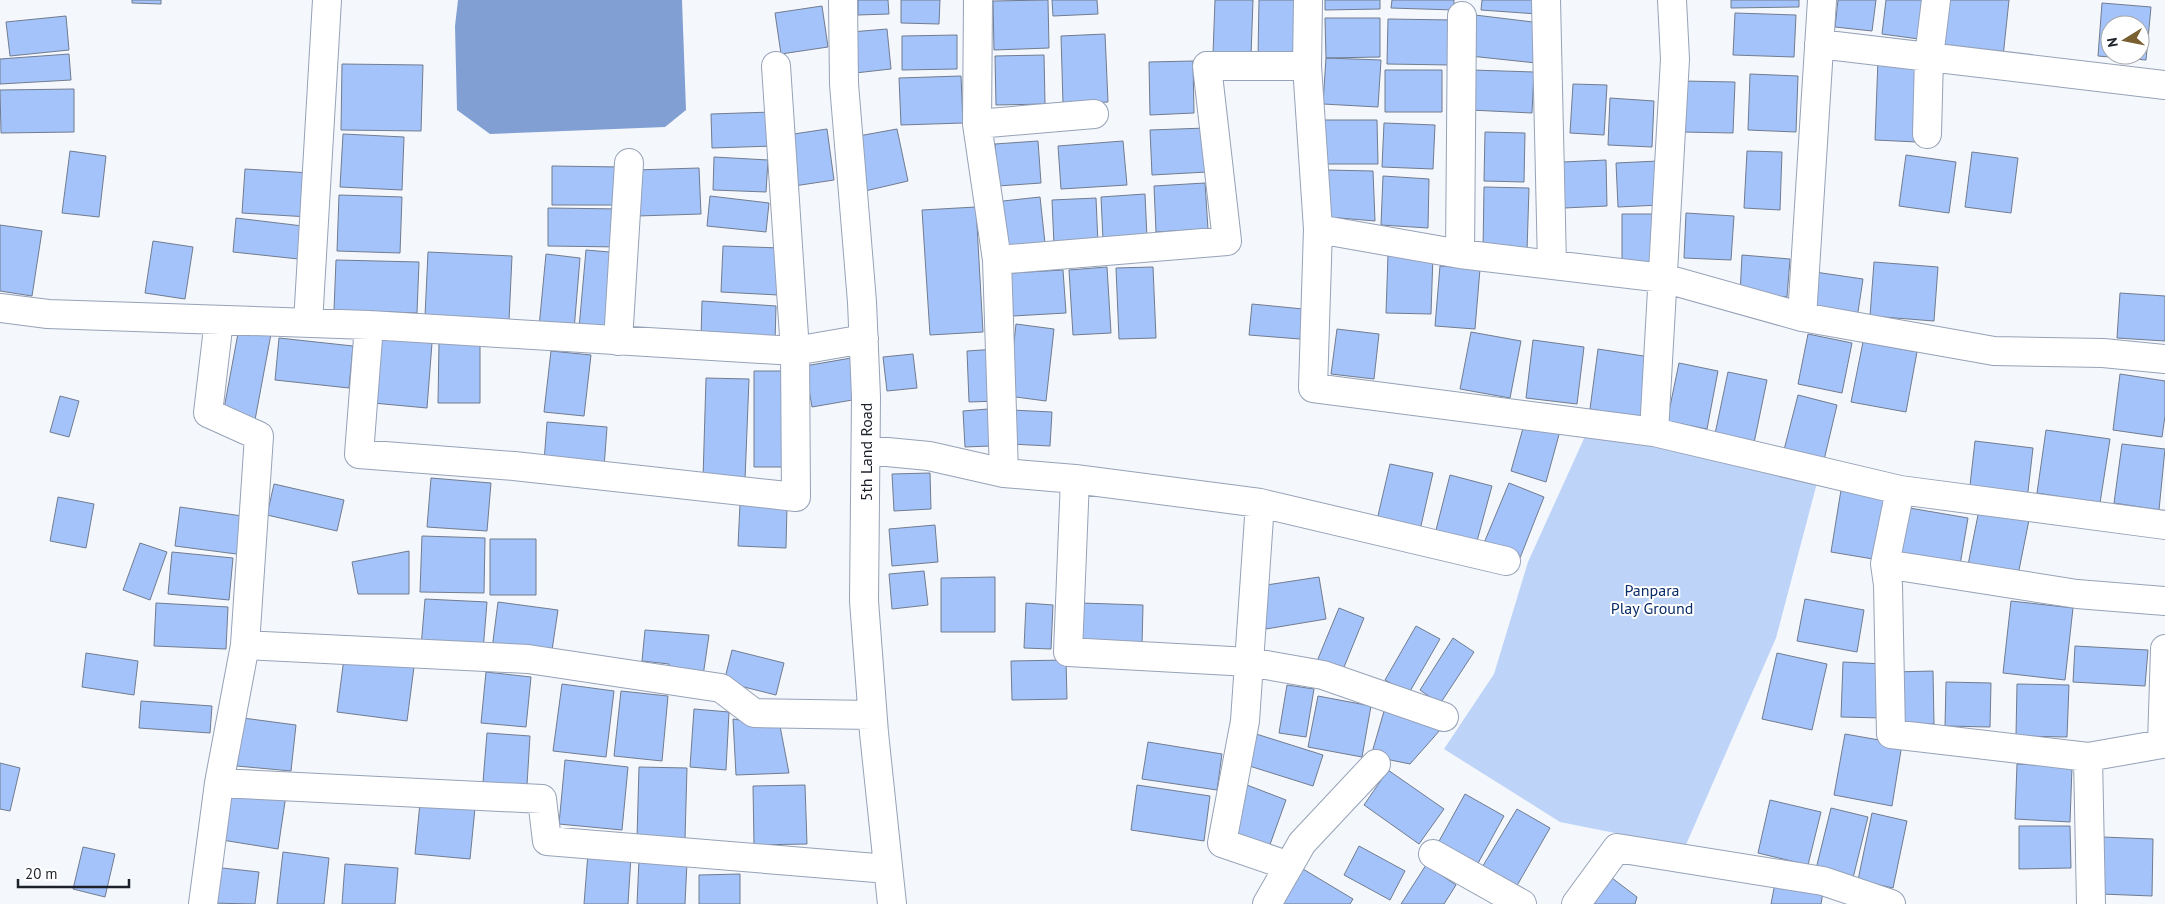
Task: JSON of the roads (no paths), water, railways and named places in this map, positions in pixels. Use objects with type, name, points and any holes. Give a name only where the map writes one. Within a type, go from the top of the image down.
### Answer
[{"type":"street","points":[[308,323],[327,0]]},
{"type":"street","name":"5th Land Road","points":[[843,0],[844,84],[864,338],[866,450],[864,601],[872,715],[892,904]]},
{"type":"street","points":[[978,0],[977,124],[997,260],[1004,473]]},
{"type":"street","points":[[1308,0],[1307,66],[1318,229],[1313,388],[1654,432],[1900,490],[2165,525]]},
{"type":"street","points":[[1546,0],[1552,265]]},
{"type":"street","points":[[1654,432],[1675,59],[1672,0]]},
{"type":"street","points":[[1802,317],[1822,0]]},
{"type":"street","points":[[1927,134],[1929,57],[1936,0]]},
{"type":"street","points":[[1460,254],[1462,16]]},
{"type":"street","points":[[1819,44],[2165,85]]},
{"type":"street","points":[[369,325],[359,454],[514,466],[796,497],[795,351],[776,66]]},
{"type":"street","points":[[997,260],[1227,241],[1207,66],[1307,66]]},
{"type":"street","points":[[977,124],[1094,114]]},
{"type":"street","points":[[618,341],[629,162]]},
{"type":"street","points":[[1318,229],[1460,254],[1663,278],[1802,317],[1994,351],[2103,353],[2165,359]]},
{"type":"street","points":[[0,308],[48,314],[369,325],[795,351],[864,338]]},
{"type":"street","points":[[203,904],[218,783],[245,645],[258,436],[208,412],[219,320]]},
{"type":"street","points":[[866,450],[929,456],[1004,473],[1075,479],[1260,504],[1506,561]]},
{"type":"street","points":[[1075,479],[1068,652],[1249,662],[1323,675],[1444,717]]},
{"type":"street","points":[[1900,490],[1885,564],[1888,585],[1890,734],[2088,757],[2162,744],[2165,649]]},
{"type":"street","points":[[1260,504],[1245,721],[1222,843],[1289,866]]},
{"type":"street","points":[[1885,564],[2077,594],[2165,601]]},
{"type":"street","points":[[245,645],[528,659],[721,688],[754,713],[872,715]]},
{"type":"street","points":[[2088,757],[2091,904]]},
{"type":"street","points":[[1267,904],[1302,843],[1376,764]]},
{"type":"street","points":[[218,783],[542,799],[547,841],[888,869]]},
{"type":"street","points":[[1576,904],[1617,848],[1823,881],[1891,904]]},
{"type":"street","points":[[1433,854],[1522,904]]},
{"type":"park label","name":"Panpara Play Ground","points":[[1652,599]]}]
